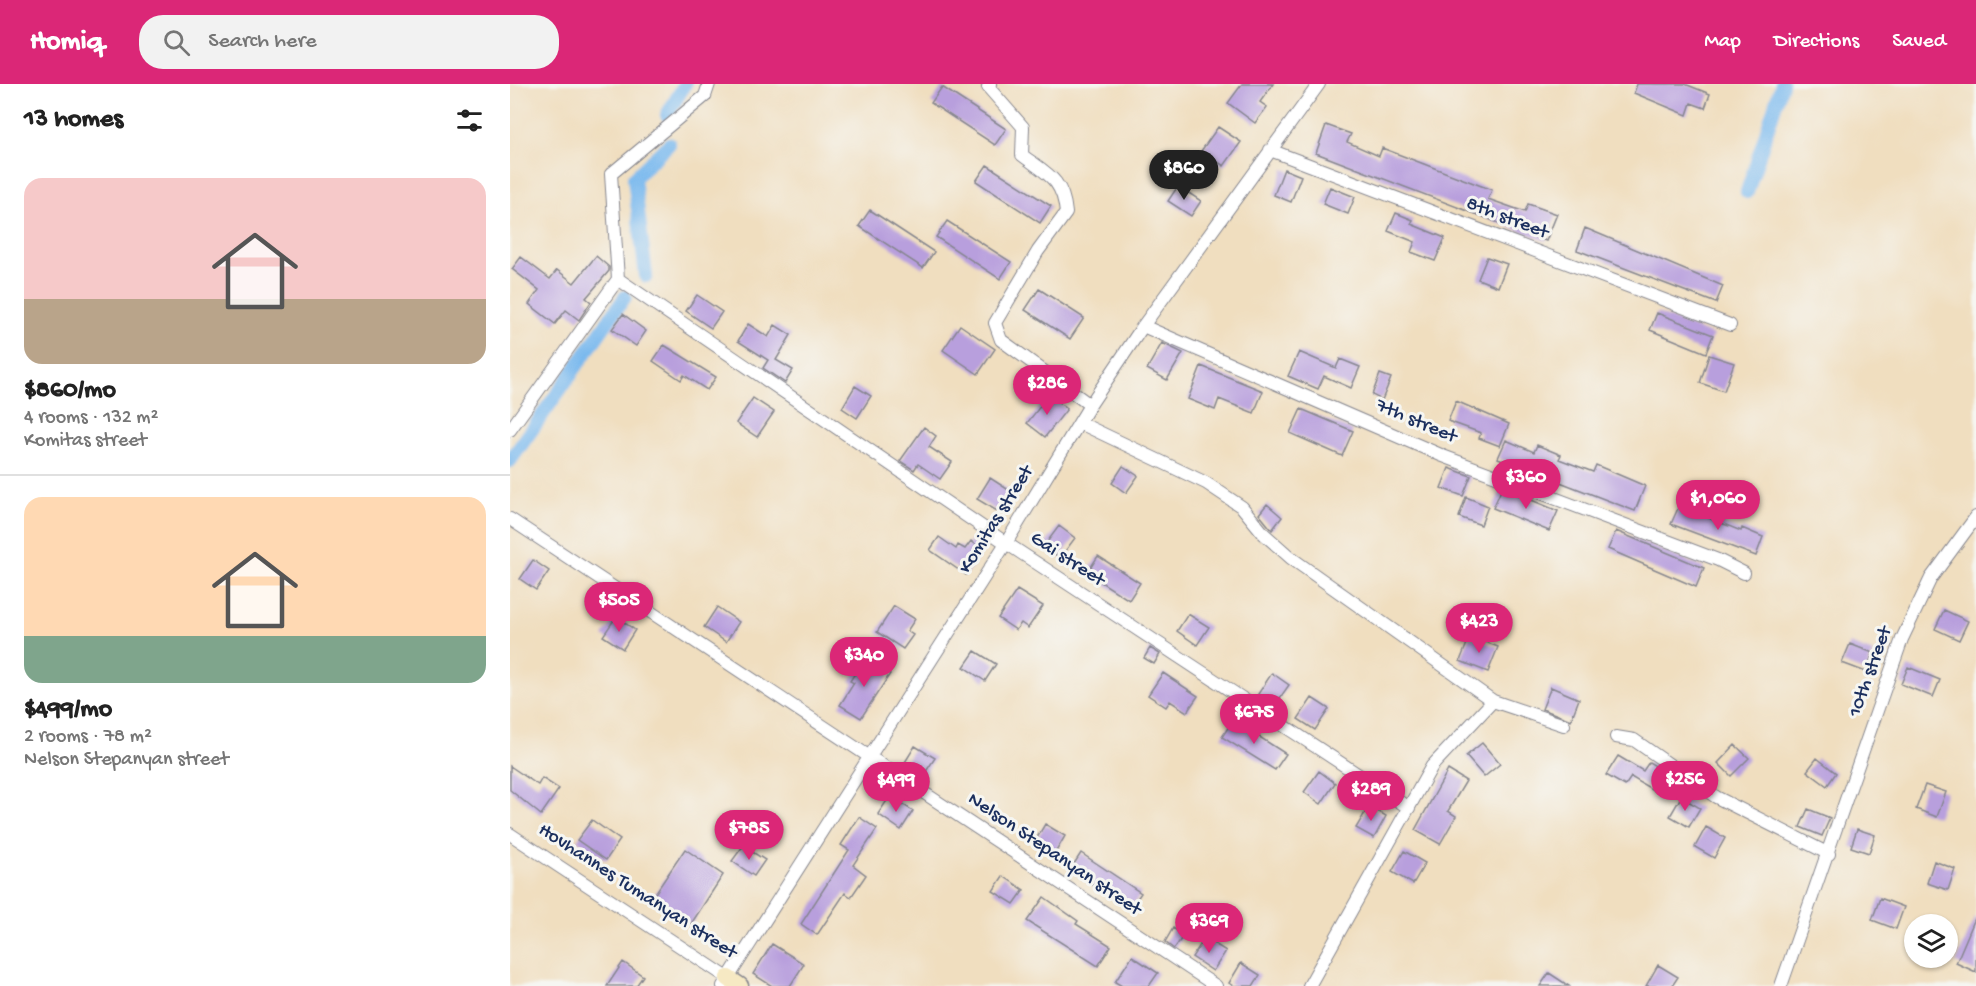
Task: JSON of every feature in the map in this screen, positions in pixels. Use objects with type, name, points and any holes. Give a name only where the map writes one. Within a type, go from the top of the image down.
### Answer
[{"type":"street","points":[[510,430],[618,279],[611,174],[705,96],[709,84]]},
{"type":"street","points":[[990,84],[988,87],[1023,127],[1022,155],[1054,179],[1065,194],[1066,213],[1038,251],[995,323],[1001,340],[1090,405]]},
{"type":"street","name":"Komitas street","points":[[730,983],[1090,405],[1143,326],[1319,84]]},
{"type":"street","name":"8th street","points":[[1270,150],[1730,325]]},
{"type":"street","name":"Gai street","points":[[618,279],[1006,543],[1409,807]]},
{"type":"street","name":"7th street","points":[[1143,326],[1443,456],[1718,560],[1744,573]]},
{"type":"street","points":[[1080,423],[1176,467],[1242,507],[1264,534],[1291,558],[1493,701],[1564,726]]},
{"type":"street","name":"10th street","points":[[1781,986],[1821,868],[1829,854],[1902,639],[1931,578],[1976,517]]},
{"type":"street","name":"Nelson Stepanyan street","points":[[510,519],[1216,986]]},
{"type":"street","points":[[1309,986],[1432,766],[1493,701]]},
{"type":"street","points":[[1616,737],[1634,740],[1716,797],[1829,854]]},
{"type":"street","name":"Hovhannes Tumanyan street","points":[[510,834],[730,983]]},
{"type":"building","points":[[1242,84],[1273,84],[1260,102],[1267,107],[1255,123],[1228,103]]},
{"type":"building","points":[[1637,84],[1685,84],[1710,94],[1705,108],[1691,103],[1687,115],[1634,93]]},
{"type":"building","points":[[942,87],[1006,129],[995,145],[931,103]]},
{"type":"building","points":[[1326,125],[1351,134],[1347,142],[1379,156],[1382,148],[1492,190],[1488,199],[1525,212],[1528,204],[1557,214],[1546,241],[1316,153]]},
{"type":"building","points":[[1218,127],[1241,142],[1224,166],[1201,151]]},
{"type":"building","points":[[987,165],[1051,206],[1040,223],[976,181]]},
{"type":"building","points":[[1284,169],[1301,176],[1291,202],[1274,195]]},
{"type":"building","points":[[1178,186],[1201,201],[1191,216],[1168,201]]},
{"type":"building","points":[[1330,187],[1355,197],[1348,214],[1323,204]]},
{"type":"building","points":[[870,210],[934,252],[923,268],[859,226]]},
{"type":"building","points":[[1396,213],[1413,220],[1411,224],[1445,238],[1435,261],[1411,252],[1415,242],[1388,231]]},
{"type":"building","points":[[947,221],[1011,262],[1000,279],[936,237]]},
{"type":"building","points":[[1585,228],[1723,286],[1716,303],[1577,250]]},
{"type":"building","points":[[596,256],[609,267],[609,271],[586,298],[591,302],[579,320],[566,310],[555,324],[529,304],[539,290],[512,269],[521,257],[550,279],[557,270],[574,283]]},
{"type":"building","points":[[1487,257],[1507,264],[1498,287],[1478,279]]},
{"type":"building","points":[[1039,289],[1084,318],[1070,339],[1025,310]]},
{"type":"building","points":[[697,295],[722,312],[711,328],[686,311]]},
{"type":"building","points":[[1657,313],[1713,335],[1706,353],[1650,330]]},
{"type":"building","points":[[623,314],[646,331],[636,346],[612,329]]},
{"type":"building","points":[[748,324],[768,337],[775,325],[791,335],[776,360],[793,370],[785,383],[763,368],[768,360],[738,341]]},
{"type":"building","points":[[960,325],[995,349],[978,374],[943,350]]},
{"type":"building","points":[[1162,343],[1183,353],[1167,380],[1147,369]]},
{"type":"building","points":[[664,345],[716,377],[707,390],[684,375],[681,380],[653,361]]},
{"type":"building","points":[[1299,352],[1336,368],[1340,359],[1360,367],[1351,388],[1324,376],[1318,389],[1288,376]]},
{"type":"building","points":[[1709,355],[1734,363],[1724,391],[1700,383]]},
{"type":"building","points":[[1201,366],[1263,391],[1254,413],[1219,399],[1215,410],[1188,399]]},
{"type":"building","points":[[1380,374],[1391,378],[1382,400],[1372,395]]},
{"type":"building","points":[[855,386],[871,396],[857,418],[842,408]]},
{"type":"building","points":[[1049,395],[1067,409],[1045,437],[1027,423]]},
{"type":"building","points":[[753,398],[774,412],[757,437],[736,423]]},
{"type":"building","points":[[1456,401],[1509,424],[1500,446],[1479,438],[1481,433],[1448,421]]},
{"type":"building","points":[[1301,409],[1353,431],[1342,456],[1290,433]]},
{"type":"building","points":[[924,427],[936,436],[929,447],[952,462],[940,479],[918,464],[914,470],[900,461]]},
{"type":"building","points":[[1506,440],[1534,452],[1537,445],[1561,455],[1559,459],[1593,472],[1596,465],[1645,486],[1635,511],[1498,458]]},
{"type":"building","points":[[1123,466],[1138,476],[1126,493],[1112,483]]},
{"type":"building","points":[[1449,468],[1471,476],[1463,496],[1441,488]]},
{"type":"building","points":[[990,478],[1015,494],[1002,514],[977,499]]},
{"type":"building","points":[[1502,488],[1558,511],[1549,531],[1493,508]]},
{"type":"building","points":[[1466,497],[1488,506],[1481,525],[1459,517]]},
{"type":"building","points":[[1267,504],[1282,517],[1272,530],[1259,514]]},
{"type":"building","points":[[1679,506],[1741,531],[1742,528],[1763,537],[1756,556],[1671,524]]},
{"type":"building","points":[[1059,526],[1075,538],[1060,558],[1044,546]]},
{"type":"building","points":[[1616,531],[1704,568],[1696,587],[1608,549]]},
{"type":"building","points":[[939,537],[956,549],[958,545],[965,549],[971,541],[983,550],[966,575],[930,550]]},
{"type":"building","points":[[1098,556],[1140,583],[1129,600],[1087,573]]},
{"type":"building","points":[[533,560],[549,571],[536,590],[520,579]]},
{"type":"building","points":[[1017,590],[1043,606],[1028,628],[1021,623],[1016,630],[998,618]]},
{"type":"building","points":[[894,606],[915,619],[907,631],[913,635],[903,649],[877,632]]},
{"type":"building","points":[[717,607],[739,622],[726,642],[704,627]]},
{"type":"building","points":[[1944,610],[1968,621],[1959,640],[1935,629]]},
{"type":"building","points":[[1188,614],[1209,627],[1197,645],[1177,631]]},
{"type":"building","points":[[616,617],[635,630],[623,649],[603,636]]},
{"type":"building","points":[[1470,636],[1498,647],[1488,672],[1460,661]]},
{"type":"building","points":[[1850,644],[1873,653],[1866,672],[1842,663]]},
{"type":"building","points":[[1150,648],[1160,654],[1154,664],[1144,658]]},
{"type":"building","points":[[975,651],[996,664],[985,681],[964,667]]},
{"type":"building","points":[[865,658],[890,674],[861,718],[840,705],[854,683],[850,681]]},
{"type":"building","points":[[1908,667],[1940,680],[1933,697],[1901,684]]},
{"type":"building","points":[[1163,673],[1198,696],[1187,712],[1170,701],[1166,707],[1148,695]]},
{"type":"building","points":[[1272,673],[1289,685],[1275,705],[1258,694]]},
{"type":"building","points":[[1551,687],[1579,699],[1571,720],[1542,709]]},
{"type":"building","points":[[1312,698],[1329,709],[1315,730],[1298,719]]},
{"type":"building","points":[[1233,720],[1286,754],[1275,770],[1222,737]]},
{"type":"building","points":[[1482,743],[1500,764],[1484,777],[1466,756]]},
{"type":"building","points":[[1735,745],[1749,758],[1731,776],[1718,763]]},
{"type":"building","points":[[915,746],[935,758],[921,779],[902,767]]},
{"type":"building","points":[[1618,756],[1643,771],[1649,762],[1667,773],[1656,792],[1631,777],[1625,786],[1606,775]]},
{"type":"building","points":[[1817,758],[1836,773],[1827,786],[1807,771]]},
{"type":"building","points":[[510,766],[538,785],[542,778],[559,789],[541,815],[510,790]]},
{"type":"building","points":[[1448,770],[1466,781],[1448,811],[1456,816],[1440,844],[1415,830]]},
{"type":"building","points":[[1319,771],[1335,783],[1321,804],[1304,792]]},
{"type":"building","points":[[1925,785],[1946,792],[1937,817],[1916,809]]},
{"type":"building","points":[[890,796],[913,811],[901,830],[878,814]]},
{"type":"building","points":[[1681,797],[1700,808],[1689,827],[1670,816]]},
{"type":"building","points":[[1369,806],[1386,816],[1374,838],[1356,828]]},
{"type":"building","points":[[1808,809],[1830,818],[1822,836],[1800,827]]},
{"type":"building","points":[[859,817],[877,829],[853,865],[866,875],[851,897],[845,893],[817,935],[801,924],[849,850],[841,845]]},
{"type":"building","points":[[592,820],[620,840],[606,860],[577,840]]},
{"type":"building","points":[[1045,824],[1065,836],[1054,855],[1034,843]]},
{"type":"building","points":[[1706,827],[1725,838],[1714,858],[1695,847]]},
{"type":"building","points":[[1857,829],[1875,835],[1869,853],[1851,847]]},
{"type":"building","points":[[743,846],[765,860],[754,876],[732,861]]},
{"type":"building","points":[[685,849],[723,875],[691,924],[652,898]]},
{"type":"building","points":[[1404,851],[1425,863],[1413,884],[1392,872]]},
{"type":"building","points":[[1081,853],[1141,893],[1130,909],[1070,870]]},
{"type":"building","points":[[1934,861],[1955,869],[1948,890],[1927,883]]},
{"type":"building","points":[[1003,876],[1024,890],[1014,904],[993,891]]},
{"type":"building","points":[[1044,897],[1078,921],[1076,924],[1111,946],[1098,966],[1027,921]]},
{"type":"building","points":[[1880,898],[1904,907],[1896,929],[1872,920]]},
{"type":"building","points":[[1976,916],[1976,972],[1958,964],[1958,958]]},
{"type":"building","points":[[1173,928],[1184,935],[1174,949],[1165,942]]},
{"type":"building","points":[[1205,938],[1226,951],[1213,971],[1192,957]]},
{"type":"building","points":[[772,944],[804,964],[790,986],[772,986],[753,974]]},
{"type":"building","points":[[1132,956],[1158,973],[1149,986],[1122,986],[1115,982]]},
{"type":"building","points":[[623,962],[643,976],[636,986],[607,986]]},
{"type":"building","points":[[1241,963],[1260,975],[1253,986],[1234,986],[1229,983]]},
{"type":"building","points":[[1658,965],[1678,977],[1672,986],[1646,986]]},
{"type":"building","points":[[1549,973],[1569,986],[1540,986]]},
{"type":"waterway","points":[[667,115],[685,84]]},
{"type":"waterway","points":[[1747,192],[1782,84]]},
{"type":"waterway","points":[[646,276],[634,178],[669,144]]},
{"type":"waterway","points":[[510,461],[625,297]]}]
